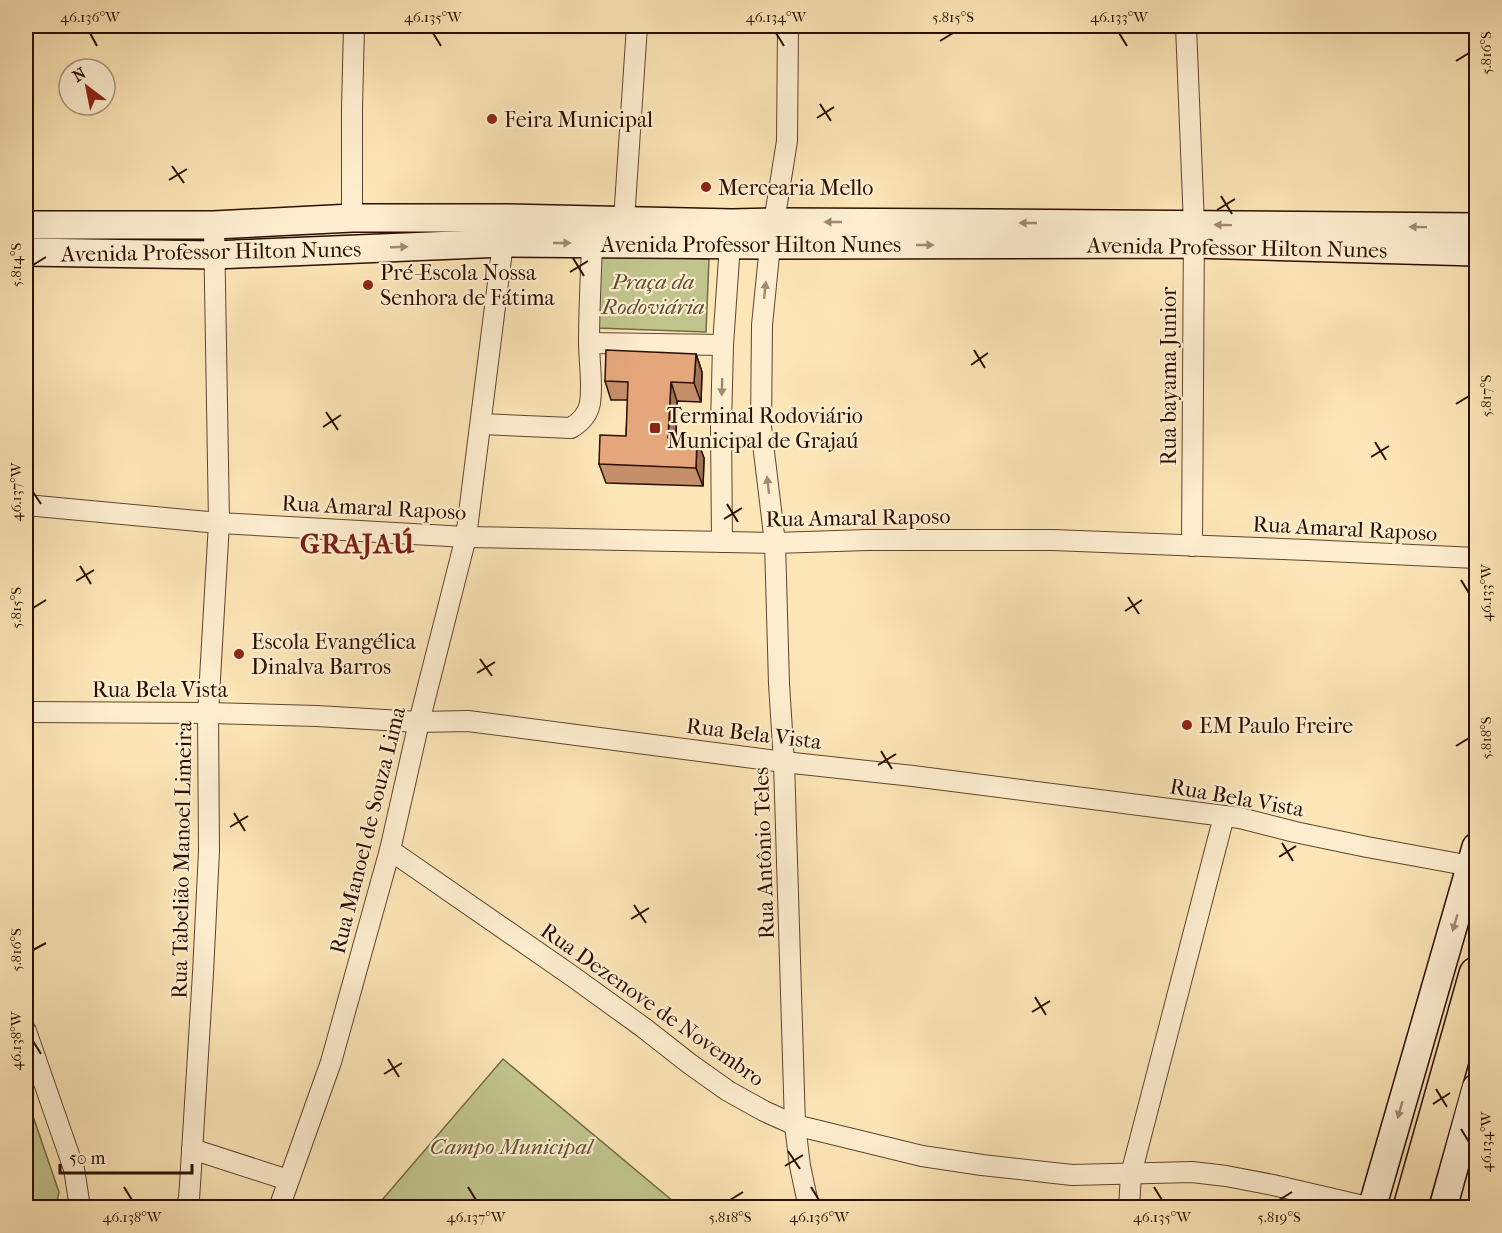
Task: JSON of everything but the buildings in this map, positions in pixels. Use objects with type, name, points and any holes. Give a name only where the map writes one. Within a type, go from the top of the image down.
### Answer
[{"type":"highway","points":[[1410,1208],[1476,974]]},
{"type":"street","points":[[352,218],[354,26]]},
{"type":"street","points":[[624,220],[637,26]]},
{"type":"street","name":"Rua Antônio Teles","points":[[788,26],[787,141],[772,233],[762,325],[761,427],[775,543],[795,1125],[800,1166],[809,1208]]},
{"type":"street","name":"Rua bayama Junior","points":[[1186,26],[1193,234],[1192,546]]},
{"type":"street","name":"Avenida Professor Hilton Nunes","points":[[26,225],[214,225],[352,218],[504,231]]},
{"type":"street","name":"Avenida Professor Hilton Nunes","points":[[591,231],[624,220],[731,234]]},
{"type":"street","name":"Rua Tabelião Manoel Limeira","points":[[185,1208],[189,1199],[203,972],[209,851],[208,713],[219,523],[214,225]]},
{"type":"street","name":"Avenida Professor Hilton Nunes","points":[[26,252],[215,255],[504,231],[731,234],[1193,234],[1476,227]]},
{"type":"street","name":"Rua Manoel de Souza Lima","points":[[279,1208],[331,1062],[390,850],[419,722],[466,537],[504,231]]},
{"type":"street","points":[[481,424],[571,428],[586,415],[590,403],[591,231]]},
{"type":"street","points":[[722,542],[723,345],[731,234]]},
{"type":"street","name":"Avenida Professor Hilton Nunes","points":[[1193,234],[1476,252]]},
{"type":"street","points":[[589,343],[723,345]]},
{"type":"street","points":[[721,425],[761,427]]},
{"type":"street","name":"Rua Amaral Raposo","points":[[26,505],[219,523],[466,537],[775,543],[867,540],[1053,540],[1476,558]]},
{"type":"street","name":"Rua Bela Vista","points":[[26,712],[208,713],[419,722],[468,721],[1240,818],[1367,847],[1474,856]]},
{"type":"street","points":[[1129,1208],[1131,1174],[1224,816]]},
{"type":"street","name":"Rua Dezenove de Novembro","points":[[390,850],[572,976],[728,1091],[795,1125],[922,1156],[982,1165],[1072,1175],[1192,1172],[1226,1176],[1372,1208]]},
{"type":"street","points":[[1372,1208],[1474,856]]},
{"type":"street","points":[[26,1031],[74,1169],[79,1208]]},
{"type":"street","points":[[1443,1208],[1470,1136],[1476,1088]]},
{"type":"street","points":[[192,1149],[288,1180]]},
{"type":"green space","name":"Praça da Rodoviária","points":[[599,256],[709,259],[706,332],[597,328]]},
{"type":"green space","name":"Campo Municipal","points":[[503,1059],[680,1207],[376,1207]]},
{"type":"green space","points":[[26,1096],[59,1192],[56,1207],[26,1207]]},
{"type":"place","name":"Feira Municipal","points":[[492,119]]},
{"type":"place","name":"Mercearia Mello","points":[[706,187]]},
{"type":"place","name":"Pré-Escola Nossa Senhora de Fátima","points":[[368,285]]},
{"type":"place","name":"Terminal Rodoviário Municipal de Grajaú","points":[[655,428]]},
{"type":"place","name":"Escola Evangélica Dinalva Barros","points":[[239,654]]},
{"type":"place","name":"EM Paulo Freire","points":[[1187,725]]},
{"type":"district","name":"GRAJAÚ","points":[[358,543]]}]
